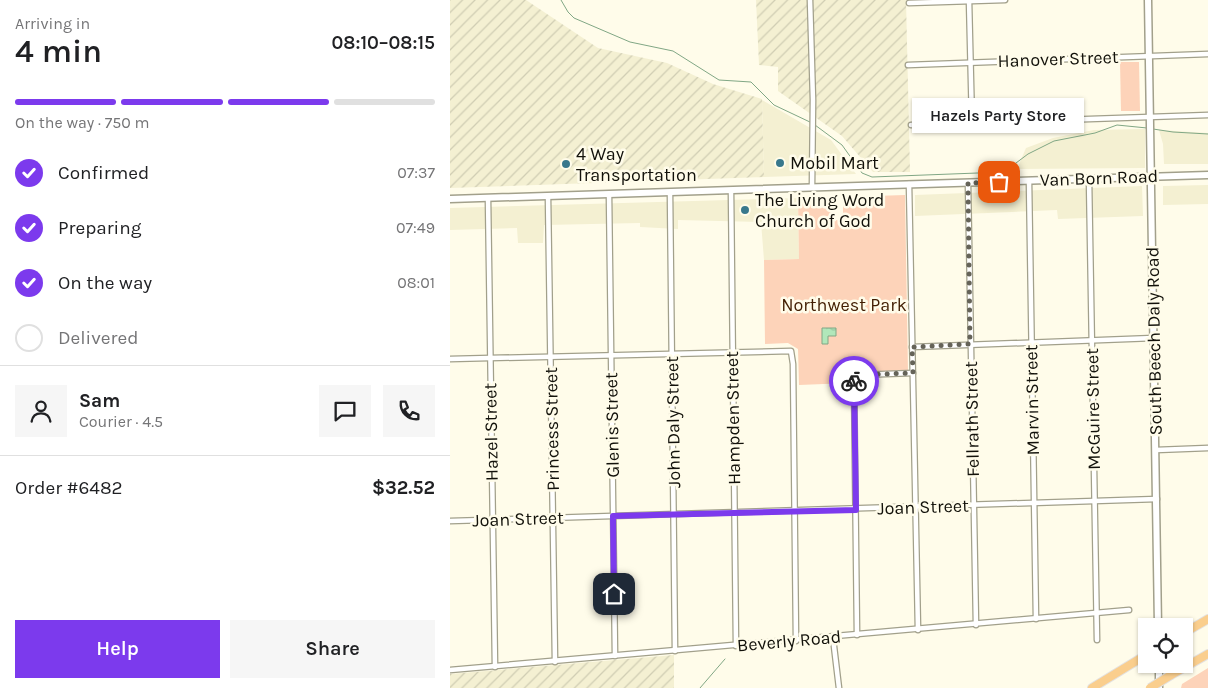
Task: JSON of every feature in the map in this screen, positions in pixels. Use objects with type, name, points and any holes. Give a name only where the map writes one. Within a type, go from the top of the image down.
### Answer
[{"type":"highway","points":[[1193,628],[1208,619]]},
{"type":"highway","points":[[1150,688],[1208,654]]},
{"type":"highway","points":[[1092,688],[1138,660]]},
{"type":"main road","name":"South Beech Daly Road","points":[[1148,0],[1152,133],[1158,618]]},
{"type":"main road","name":"Van Born Road","points":[[450,199],[1208,175]]},
{"type":"main road","points":[[1159,673],[1159,688]]},
{"type":"street","points":[[810,0],[813,128],[812,188]]},
{"type":"street","points":[[909,3],[1006,0]]},
{"type":"street","points":[[969,1],[972,123]]},
{"type":"street","name":"Hanover Street","points":[[908,65],[1208,54]]},
{"type":"street","points":[[911,125],[1208,115]]},
{"type":"street","name":"McGuire Street","points":[[1089,179],[1098,640]]},
{"type":"street","name":"Marvin Street","points":[[1029,181],[1036,619]]},
{"type":"street","name":"Fellrath Street","points":[[968,183],[976,625]]},
{"type":"street","points":[[909,184],[918,630]]},
{"type":"street","name":"Hampden Street","points":[[731,190],[736,646]]},
{"type":"street","name":"John Daly Street","points":[[670,192],[676,652]]},
{"type":"street","name":"Glenis Street","points":[[609,194],[615,656]]},
{"type":"street","name":"Princess Street","points":[[548,196],[555,662]]},
{"type":"street","name":"Hazel Street","points":[[488,198],[494,667]]},
{"type":"street","points":[[912,347],[1154,338]]},
{"type":"street","points":[[450,359],[787,349],[792,351],[796,641]]},
{"type":"street","points":[[857,636],[854,380],[859,375],[913,373]]},
{"type":"street","points":[[1156,450],[1208,448]]},
{"type":"street","name":"Joan Street","points":[[450,521],[856,510],[1156,499]]},
{"type":"street","name":"Beverly Road","points":[[450,670],[676,652],[1129,610]]},
{"type":"street","points":[[833,638],[839,688]]},
{"type":"shaded area","points":[[450,0],[526,0],[598,48],[667,63],[713,84],[762,99],[764,177],[450,188]]},
{"type":"shaded area","points":[[756,0],[906,0],[910,172],[873,172],[842,136],[778,91],[778,67],[759,65]]},
{"type":"shaded area","points":[[762,100],[831,140],[856,174],[764,177]]},
{"type":"shaded area","points":[[1145,129],[1145,168],[1017,169],[1026,148],[1053,138],[1094,130]]},
{"type":"shaded area","points":[[1159,130],[1208,133],[1208,164],[1164,164],[1163,144]]},
{"type":"shaded area","points":[[1208,185],[1208,204],[1163,205],[1163,186]]},
{"type":"shaded area","points":[[1142,186],[1143,216],[1058,219],[1057,210],[915,216],[915,195]]},
{"type":"shaded area","points":[[798,198],[799,259],[764,260],[761,222],[678,220],[678,229],[640,227],[640,223],[544,225],[543,243],[518,243],[517,228],[450,230],[450,208]]},
{"type":"shaded area","points":[[674,655],[674,688],[450,688],[450,674]]},
{"type":"green space","points":[[1120,62],[1139,62],[1140,111],[1121,111]]},
{"type":"green space","name":"Northwest Park","points":[[905,195],[908,371],[852,372],[849,383],[799,385],[798,349],[788,343],[765,344],[764,260],[799,259],[798,198],[835,197],[836,220],[843,220],[843,197]]},
{"type":"green space","points":[[1208,668],[1208,688],[1181,688],[1182,684]]},
{"type":"water","points":[[822,328],[836,328],[836,336],[828,336],[828,344],[822,344]]},
{"type":"waterway","points":[[561,0],[574,18],[630,42],[673,51],[719,80],[751,82],[774,105],[812,123]]},
{"type":"waterway","points":[[815,125],[842,145],[862,173],[872,177],[1004,172],[1028,154],[1054,141],[1095,133],[1117,125],[1147,128]]},
{"type":"waterway","points":[[1153,129],[1208,134]]},
{"type":"waterway","points":[[700,688],[725,659]]},
{"type":"way so far","points":[[854,381],[859,375],[913,373],[912,347],[970,344],[968,183],[999,182]]},
{"type":"place","name":"Mobil Mart","points":[[780,163]]},
{"type":"place","name":"4 Way Transportation","points":[[566,164]]},
{"type":"place","name":"Hazels Party Store","points":[[999,182]]},
{"type":"place","name":"The Living Word Church of God","points":[[745,210]]},
{"type":"route","points":[[614,594],[613,516],[856,510],[854,381]]}]
